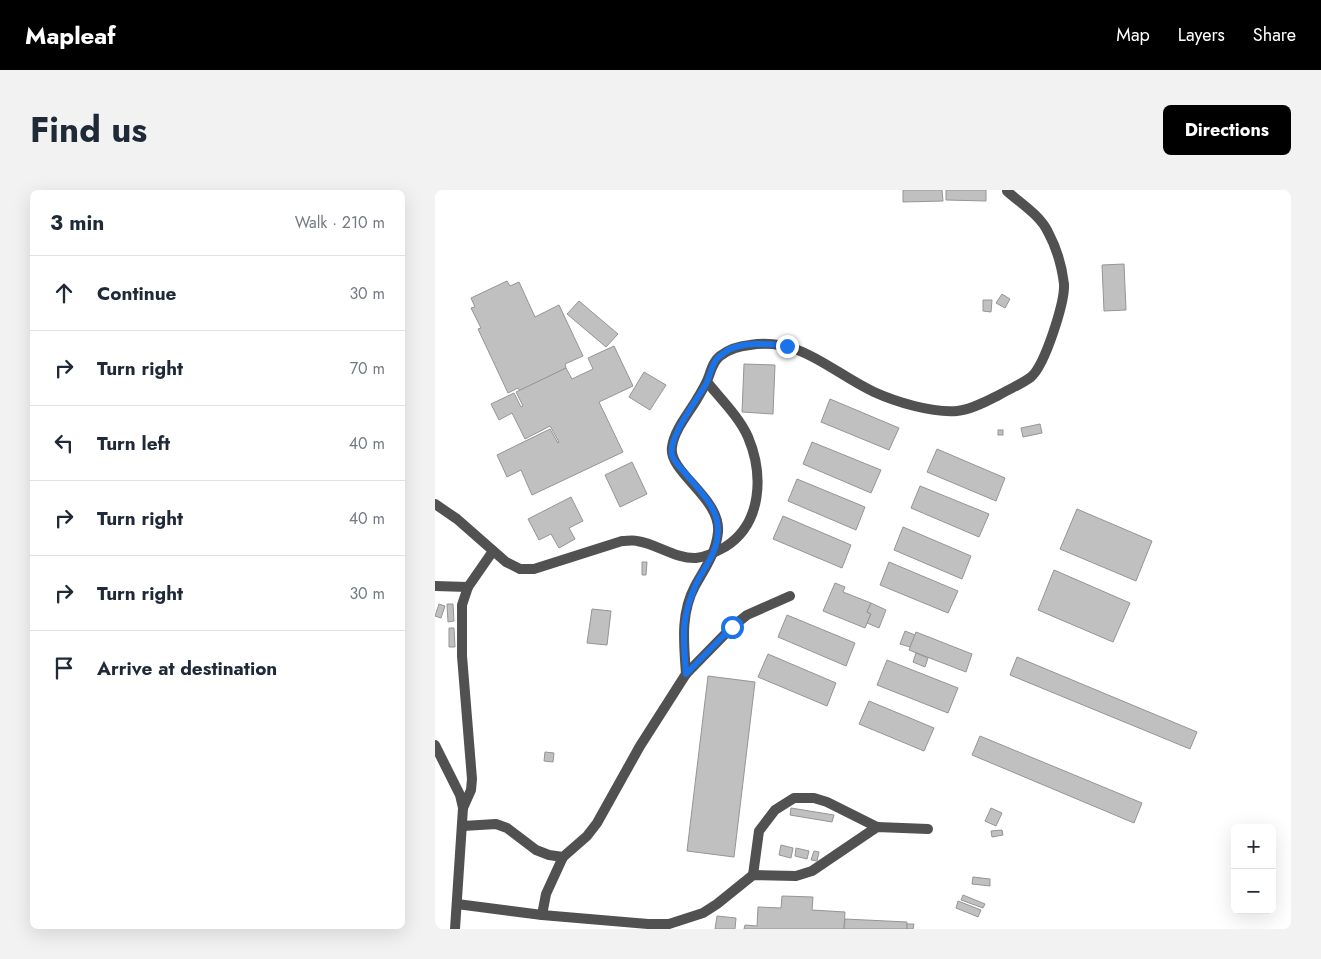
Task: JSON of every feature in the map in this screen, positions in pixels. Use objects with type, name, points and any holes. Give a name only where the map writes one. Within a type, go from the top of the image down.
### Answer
[{"type":"street","points":[[686,674],[683,628],[686,610],[694,587],[714,553],[718,522],[705,498],[676,462],[671,448],[676,434],[707,382],[717,358],[728,350],[759,343],[787,346],[802,350],[873,391],[897,401],[941,411],[959,411],[971,408],[1032,376],[1043,359],[1050,340],[1062,302],[1064,282],[1055,249],[1047,230],[1036,216],[1007,191]]},
{"type":"street","points":[[435,504],[457,519],[506,562],[520,569],[534,569],[622,541],[637,541],[686,557],[697,558],[714,553],[736,540],[748,523],[755,509],[758,486],[754,452],[747,435],[707,382]]},
{"type":"street","points":[[463,808],[471,790],[461,640],[462,605],[468,587],[493,551]]},
{"type":"street","points":[[435,586],[468,587]]},
{"type":"street","points":[[542,915],[546,894],[563,857],[587,836],[597,823],[641,746],[686,674],[732,627],[747,615],[790,596]]},
{"type":"street","points":[[435,745],[460,795],[463,808],[455,929]]},
{"type":"street","points":[[753,875],[759,830],[775,810],[794,798],[814,798],[827,802],[877,827],[928,829]]},
{"type":"street","points":[[463,826],[496,824],[507,828],[537,850],[549,855],[563,857]]},
{"type":"street","points":[[457,904],[542,915],[669,924],[703,913],[753,875],[796,876],[811,871],[877,827]]},
{"type":"building","points":[[903,190],[942,190],[943,201],[903,202]]},
{"type":"building","points":[[946,190],[986,190],[986,201],[946,200]]},
{"type":"building","points":[[1124,264],[1126,310],[1104,311],[1102,265]]},
{"type":"building","points":[[507,281],[510,286],[519,282],[535,317],[559,305],[583,356],[565,364],[566,368],[520,391],[518,388],[508,393],[478,329],[481,328],[471,308],[475,307],[471,298]]},
{"type":"building","points":[[1002,294],[1010,299],[1005,308],[996,303]]},
{"type":"building","points":[[983,300],[992,300],[991,312],[983,311]]},
{"type":"building","points":[[579,301],[618,334],[606,347],[567,314]]},
{"type":"building","points":[[614,346],[633,386],[599,402],[623,452],[532,495],[521,470],[507,477],[497,455],[550,429],[559,442],[550,426],[525,439],[512,413],[499,420],[491,404],[514,393],[521,407],[523,406],[516,392],[566,368],[572,379],[593,369],[588,358]]},
{"type":"building","points":[[744,364],[775,365],[773,414],[742,412]]},
{"type":"building","points":[[644,372],[666,385],[650,410],[629,397]]},
{"type":"building","points":[[830,399],[899,428],[889,450],[821,422]]},
{"type":"building","points":[[1040,424],[1042,433],[1023,437],[1021,428]]},
{"type":"building","points":[[998,430],[1003,430],[1003,435],[998,435]]},
{"type":"building","points":[[812,442],[881,470],[871,493],[803,464]]},
{"type":"building","points":[[937,449],[1005,478],[996,501],[927,472]]},
{"type":"building","points":[[632,462],[647,494],[620,507],[605,475]]},
{"type":"building","points":[[797,479],[865,507],[856,530],[788,501]]},
{"type":"building","points":[[920,486],[989,514],[979,537],[911,508]]},
{"type":"building","points":[[571,497],[583,521],[569,528],[575,539],[559,548],[551,534],[539,540],[528,519]]},
{"type":"building","points":[[1077,509],[1152,541],[1136,581],[1060,549]]},
{"type":"building","points":[[783,516],[851,545],[842,568],[773,539]]},
{"type":"building","points":[[903,527],[971,556],[962,579],[894,550]]},
{"type":"building","points":[[642,562],[647,562],[646,575],[642,575]]},
{"type":"building","points":[[889,562],[958,591],[948,613],[880,585]]},
{"type":"building","points":[[1054,570],[1130,603],[1113,642],[1038,610]]},
{"type":"building","points":[[835,583],[845,587],[843,592],[871,603],[867,612],[871,614],[865,628],[823,611]]},
{"type":"building","points":[[871,603],[886,610],[879,628],[867,623],[871,614],[867,612]]},
{"type":"building","points":[[439,604],[445,606],[441,618],[435,616]]},
{"type":"building","points":[[447,604],[453,604],[454,621],[448,622]]},
{"type":"building","points":[[592,609],[611,611],[607,645],[587,643]]},
{"type":"building","points":[[787,615],[855,643],[846,666],[778,637]]},
{"type":"building","points":[[449,628],[454,628],[455,647],[449,647]]},
{"type":"building","points":[[905,631],[915,635],[910,647],[900,644]]},
{"type":"building","points":[[916,632],[972,654],[966,672],[909,650]]},
{"type":"building","points":[[916,653],[928,658],[925,667],[913,662]]},
{"type":"building","points":[[768,654],[836,683],[827,706],[758,677]]},
{"type":"building","points":[[1017,657],[1197,732],[1190,749],[1010,675]]},
{"type":"building","points":[[887,660],[958,688],[948,713],[877,685]]},
{"type":"building","points":[[708,676],[755,682],[734,857],[687,851]]},
{"type":"building","points":[[869,701],[934,728],[924,751],[859,724]]},
{"type":"building","points":[[980,736],[1142,803],[1134,823],[972,755]]},
{"type":"building","points":[[545,752],[554,753],[553,762],[544,761]]},
{"type":"building","points":[[791,808],[834,815],[832,822],[790,815]]},
{"type":"building","points":[[991,808],[1002,813],[996,826],[985,821]]},
{"type":"building","points":[[1002,830],[1003,835],[992,837],[991,831]]},
{"type":"building","points":[[781,845],[793,848],[791,858],[779,855]]},
{"type":"building","points":[[796,848],[809,851],[807,859],[795,856]]},
{"type":"building","points":[[814,851],[819,852],[817,861],[811,860]]},
{"type":"building","points":[[973,877],[990,879],[990,886],[972,884]]},
{"type":"building","points":[[963,895],[985,904],[983,908],[961,900]]},
{"type":"building","points":[[782,896],[813,897],[812,910],[845,912],[844,929],[744,929],[745,925],[757,926],[758,907],[781,908]]},
{"type":"building","points":[[958,901],[981,910],[978,917],[956,908]]},
{"type":"building","points":[[717,916],[736,918],[735,929],[715,929]]},
{"type":"building","points":[[845,919],[907,922],[907,929],[844,929]]},
{"type":"building","points":[[907,924],[914,924],[913,929],[907,929]]},
{"type":"route","points":[[732,627],[686,674],[683,628],[686,610],[694,587],[714,553],[718,522],[705,498],[676,462],[671,448],[676,434],[707,382],[717,358],[728,350],[745,345],[759,343],[787,346]]}]
